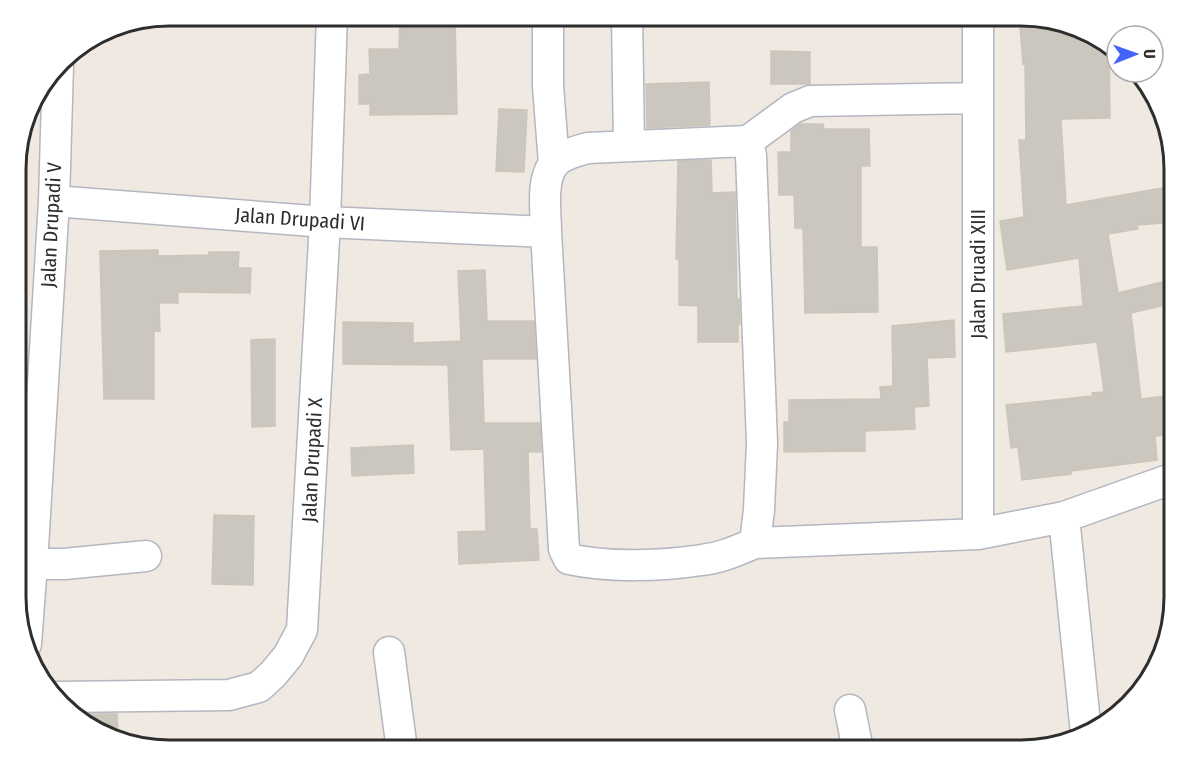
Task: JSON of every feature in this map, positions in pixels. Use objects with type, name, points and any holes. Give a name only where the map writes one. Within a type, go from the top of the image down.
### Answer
[{"type":"street","name":"Jalan Drupadi X","points":[[66,697],[229,695],[259,687],[288,656],[302,630],[325,222],[332,26]]},
{"type":"street","points":[[548,26],[548,86],[554,164],[546,183],[546,232],[564,549],[569,559],[585,563],[645,564],[704,560],[729,554],[755,543],[978,534],[1064,517],[1163,482]]},
{"type":"street","points":[[627,26],[629,146]]},
{"type":"street","name":"Jalan Druadi XIII","points":[[978,26],[978,534]]},
{"type":"street","name":"Jalan Drupadi V","points":[[28,620],[32,564],[29,384],[54,201],[58,78]]},
{"type":"street","points":[[554,164],[572,152],[588,148],[748,141],[793,108],[810,101],[978,98]]},
{"type":"street","points":[[748,141],[751,156],[762,443],[755,543]]},
{"type":"street","name":"Jalan Drupadi VI","points":[[54,201],[325,222],[546,232]]},
{"type":"street","points":[[1064,517],[1085,724]]},
{"type":"street","points":[[32,564],[64,564],[146,556]]},
{"type":"street","points":[[389,652],[401,740]]},
{"type":"street","points":[[850,710],[856,739]]},
{"type":"building","points":[[400,26],[455,26],[457,114],[370,115],[370,104],[359,104],[359,75],[370,74],[369,49],[399,49]]},
{"type":"building","points":[[1020,26],[1058,30],[1084,40],[1105,54],[1105,84],[1110,84],[1110,118],[1061,119],[1066,205],[1163,188],[1163,223],[1137,225],[1138,229],[1108,234],[1118,293],[1163,282],[1163,306],[1131,313],[1141,399],[1163,396],[1163,435],[1155,436],[1157,460],[1022,480],[1018,447],[1011,448],[1006,405],[1093,396],[1092,393],[1104,392],[1097,342],[1006,352],[1003,314],[1083,306],[1079,258],[1007,270],[1000,221],[1024,217],[1019,140],[1026,140],[1025,63],[1023,64]]},
{"type":"building","points":[[771,51],[810,52],[810,84],[771,84]]},
{"type":"building","points":[[709,82],[710,125],[647,128],[646,84]]},
{"type":"building","points":[[499,109],[527,110],[524,172],[496,171]]},
{"type":"building","points":[[800,124],[823,124],[824,129],[869,129],[870,166],[861,166],[861,247],[877,247],[878,312],[805,313],[803,228],[795,228],[794,195],[779,195],[778,152],[791,152],[791,131]]},
{"type":"building","points":[[711,160],[712,193],[735,192],[737,299],[739,299],[740,324],[738,324],[738,342],[698,342],[698,306],[679,305],[679,259],[676,259],[678,161]]},
{"type":"building","points":[[158,250],[158,256],[239,252],[238,268],[251,268],[250,293],[178,292],[178,303],[159,303],[160,331],[154,331],[154,399],[104,399],[100,251]]},
{"type":"building","points":[[485,270],[487,321],[534,321],[536,359],[482,359],[484,423],[540,423],[541,452],[528,452],[530,529],[537,529],[539,560],[459,564],[458,532],[486,531],[484,449],[451,450],[448,365],[343,364],[343,322],[413,323],[413,343],[461,341],[458,271]]},
{"type":"building","points":[[954,320],[955,357],[927,358],[929,406],[914,407],[915,429],[865,431],[865,451],[784,452],[784,422],[789,422],[789,400],[881,399],[880,387],[893,386],[892,326]]},
{"type":"building","points":[[275,339],[275,426],[252,427],[251,340]]},
{"type":"building","points":[[413,445],[414,473],[352,476],[351,448]]},
{"type":"building","points":[[214,515],[254,516],[253,585],[212,584]]},
{"type":"building","points":[[88,714],[117,714],[118,730]]}]
